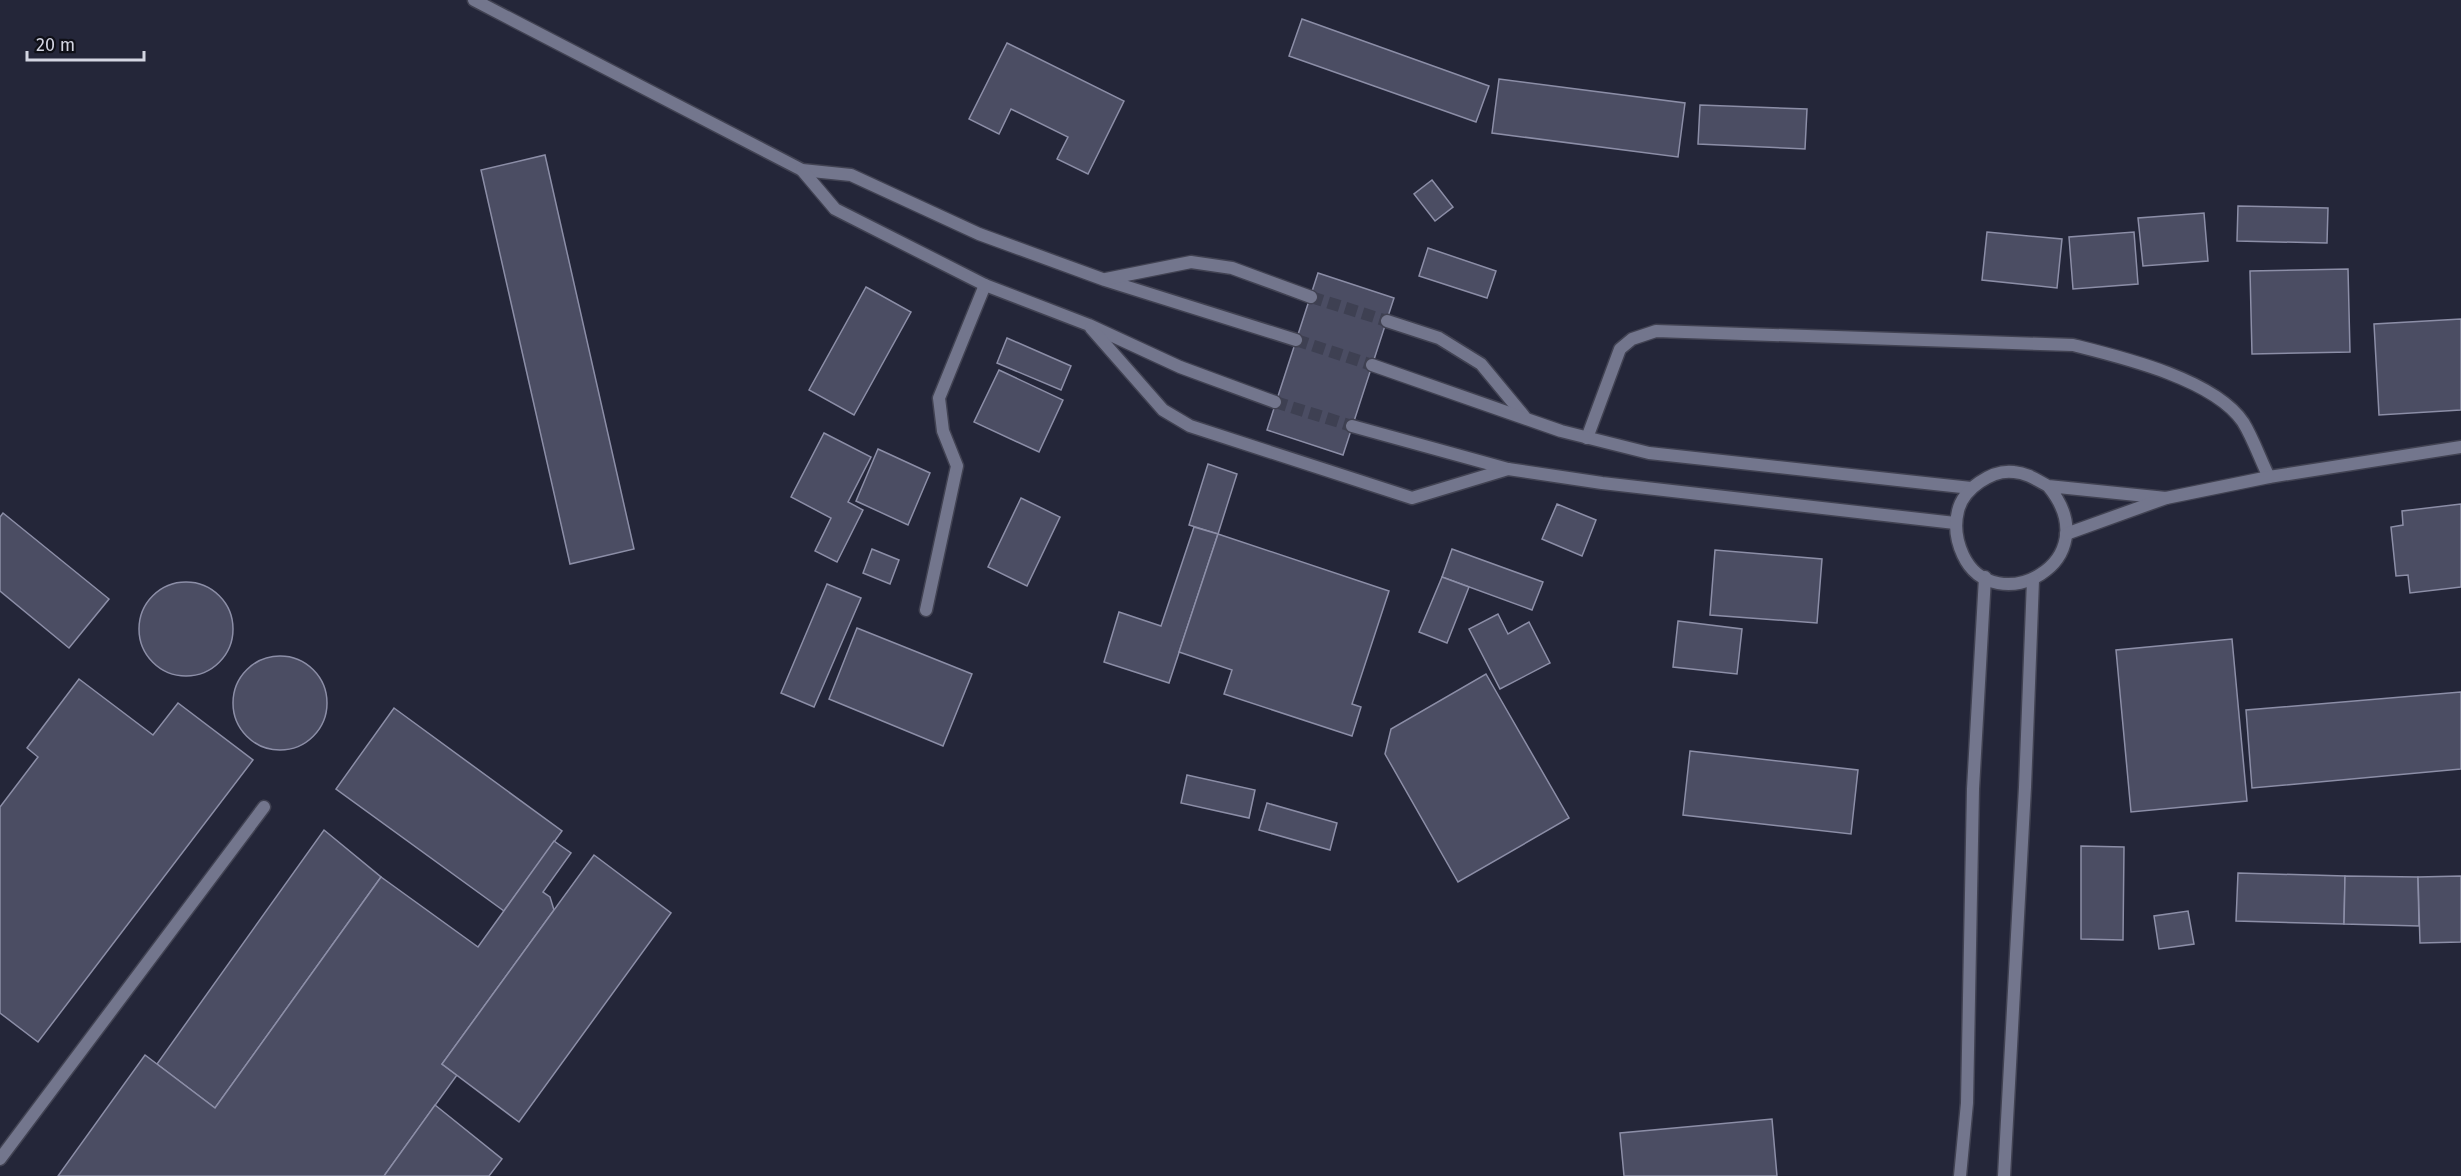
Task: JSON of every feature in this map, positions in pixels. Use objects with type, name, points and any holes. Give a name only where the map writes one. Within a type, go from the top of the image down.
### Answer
[{"type":"street","points":[[474,0],[802,170],[851,175],[979,234],[1105,280],[1296,340]]},
{"type":"street","points":[[802,170],[835,209],[985,285],[1089,325],[1180,367],[1275,402]]},
{"type":"street","points":[[1105,280],[1191,262],[1232,268],[1311,297]]},
{"type":"street","points":[[926,610],[957,466],[943,431],[939,398],[985,285]]},
{"type":"street","points":[[1387,321],[1439,338],[1481,364],[1525,417]]},
{"type":"street","points":[[1089,325],[1163,410],[1191,426],[1412,498],[1509,469]]},
{"type":"street","points":[[1587,438],[1620,349],[1632,339],[1656,331],[2073,345],[2128,359],[2177,378],[2225,402],[2243,422],[2269,477]]},
{"type":"street","points":[[1372,365],[1561,431],[1649,453],[1971,488]]},
{"type":"street","points":[[1352,426],[1509,469],[1602,483],[1955,523]]},
{"type":"street","points":[[2066,534],[2166,498],[2269,477],[2461,447]]},
{"type":"street","points":[[2013,471],[2031,476],[2048,486],[2057,497],[2065,515],[2066,534],[2061,553],[2050,569],[2033,580],[2009,584],[1984,577],[1973,570],[1965,561],[1957,543],[1955,523],[1959,504],[1971,488],[1993,475],[2013,471]]},
{"type":"street","points":[[2048,486],[2166,498]]},
{"type":"street","points":[[1960,1176],[1967,1102],[1973,789],[1984,577]]},
{"type":"street","points":[[2004,1176],[2033,580]]},
{"type":"street","points":[[0,1159],[264,807]]},
{"type":"building","points":[[1302,19],[1489,86],[1476,122],[1289,56]]},
{"type":"building","points":[[1007,43],[1124,101],[1088,174],[1057,159],[1068,137],[1011,109],[999,134],[969,119]]},
{"type":"building","points":[[1499,79],[1685,103],[1678,157],[1492,133]]},
{"type":"building","points":[[1700,105],[1807,109],[1805,149],[1698,144]]},
{"type":"building","points":[[545,155],[634,549],[570,564],[481,170]]},
{"type":"building","points":[[1432,180],[1453,207],[1435,221],[1414,194]]},
{"type":"building","points":[[2238,206],[2328,208],[2327,243],[2237,241]]},
{"type":"building","points":[[2204,213],[2208,261],[2143,266],[2138,218]]},
{"type":"building","points":[[1987,232],[2062,239],[2057,288],[1982,280]]},
{"type":"building","points":[[2134,232],[2138,284],[2073,289],[2069,237]]},
{"type":"building","points":[[1428,248],[1496,271],[1487,298],[1419,276]]},
{"type":"building","points":[[2348,269],[2350,352],[2252,354],[2250,271]]},
{"type":"building","points":[[1318,273],[1394,298],[1343,455],[1267,430]]},
{"type":"building","points":[[866,287],[911,312],[854,415],[809,390]]},
{"type":"building","points":[[2461,319],[2461,410],[2379,415],[2374,324]]},
{"type":"building","points":[[1007,338],[1071,366],[1061,390],[997,363]]},
{"type":"building","points":[[999,370],[1063,400],[1039,452],[974,422]]},
{"type":"building","points":[[824,433],[871,457],[848,502],[863,510],[837,562],[815,551],[831,518],[791,497]]},
{"type":"building","points":[[878,449],[930,473],[908,525],[856,501]]},
{"type":"building","points":[[1208,464],[1237,474],[1218,534],[1189,525]]},
{"type":"building","points":[[1021,498],[1060,517],[1027,586],[988,567]]},
{"type":"building","points":[[1557,504],[1596,520],[1582,556],[1542,539]]},
{"type":"building","points":[[2461,504],[2461,587],[2410,593],[2408,575],[2396,576],[2391,527],[2403,525],[2402,511]]},
{"type":"building","points":[[3,513],[109,599],[69,648],[0,591],[0,517]]},
{"type":"building","points":[[1194,527],[1218,534],[1169,683],[1104,662],[1119,612],[1161,626]]},
{"type":"building","points":[[1218,534],[1389,591],[1352,704],[1361,707],[1352,736],[1224,694],[1232,670],[1179,652]]},
{"type":"building","points":[[872,549],[899,560],[890,584],[863,573]]},
{"type":"building","points":[[1452,549],[1543,582],[1532,610],[1442,577]]},
{"type":"building","points":[[1715,550],[1822,559],[1817,623],[1710,615]]},
{"type":"building","points":[[1442,577],[1469,587],[1447,643],[1419,632]]},
{"type":"building","points":[[186,582],[204,585],[219,596],[230,611],[233,629],[230,647],[219,662],[204,673],[186,676],[168,673],[153,662],[142,647],[139,629],[142,611],[153,596],[168,585]]},
{"type":"building","points":[[827,584],[861,598],[814,707],[781,693]]},
{"type":"building","points":[[1498,614],[1508,634],[1529,622],[1550,663],[1500,689],[1469,629]]},
{"type":"building","points":[[1678,621],[1742,629],[1737,674],[1673,667]]},
{"type":"building","points":[[857,628],[972,674],[943,746],[829,699]]},
{"type":"building","points":[[2232,639],[2247,801],[2131,812],[2116,650]]},
{"type":"building","points":[[280,656],[298,659],[313,670],[324,685],[327,703],[324,721],[313,736],[298,747],[280,750],[262,747],[247,736],[236,721],[233,703],[236,685],[247,670],[262,659]]},
{"type":"building","points":[[1486,674],[1569,818],[1458,882],[1385,754],[1391,729]]},
{"type":"building","points":[[79,679],[153,735],[178,703],[253,760],[38,1042],[0,1013],[0,807],[38,757],[27,748]]},
{"type":"building","points":[[2461,692],[2461,769],[2252,788],[2246,710]]},
{"type":"building","points":[[394,708],[562,831],[504,911],[336,789]]},
{"type":"building","points":[[1690,751],[1858,770],[1851,834],[1683,815]]},
{"type":"building","points":[[1187,775],[1255,790],[1249,818],[1181,803]]},
{"type":"building","points":[[1267,803],[1337,823],[1330,850],[1259,830]]},
{"type":"building","points":[[324,830],[381,877],[215,1108],[157,1064]]},
{"type":"building","points":[[554,841],[571,853],[543,892],[550,897],[554,910],[442,1064],[457,1075],[384,1176],[58,1176],[145,1055],[215,1108],[381,877],[478,947]]},
{"type":"building","points":[[2081,846],[2124,847],[2123,940],[2081,939]]},
{"type":"building","points":[[594,855],[671,913],[519,1122],[442,1064]]},
{"type":"building","points":[[2238,873],[2345,876],[2344,924],[2236,921]]},
{"type":"building","points":[[2345,876],[2418,877],[2419,926],[2344,924]]},
{"type":"building","points":[[2461,876],[2461,942],[2420,943],[2418,877]]},
{"type":"building","points":[[2188,911],[2194,944],[2159,949],[2154,916]]},
{"type":"building","points":[[435,1105],[502,1159],[489,1176],[384,1176]]},
{"type":"building","points":[[1772,1119],[1777,1176],[1624,1176],[1620,1133]]},
{"type":"tunnel","points":[[1311,297],[1387,321]]},
{"type":"tunnel","points":[[1296,340],[1372,365]]},
{"type":"tunnel","points":[[1275,402],[1352,426]]}]
